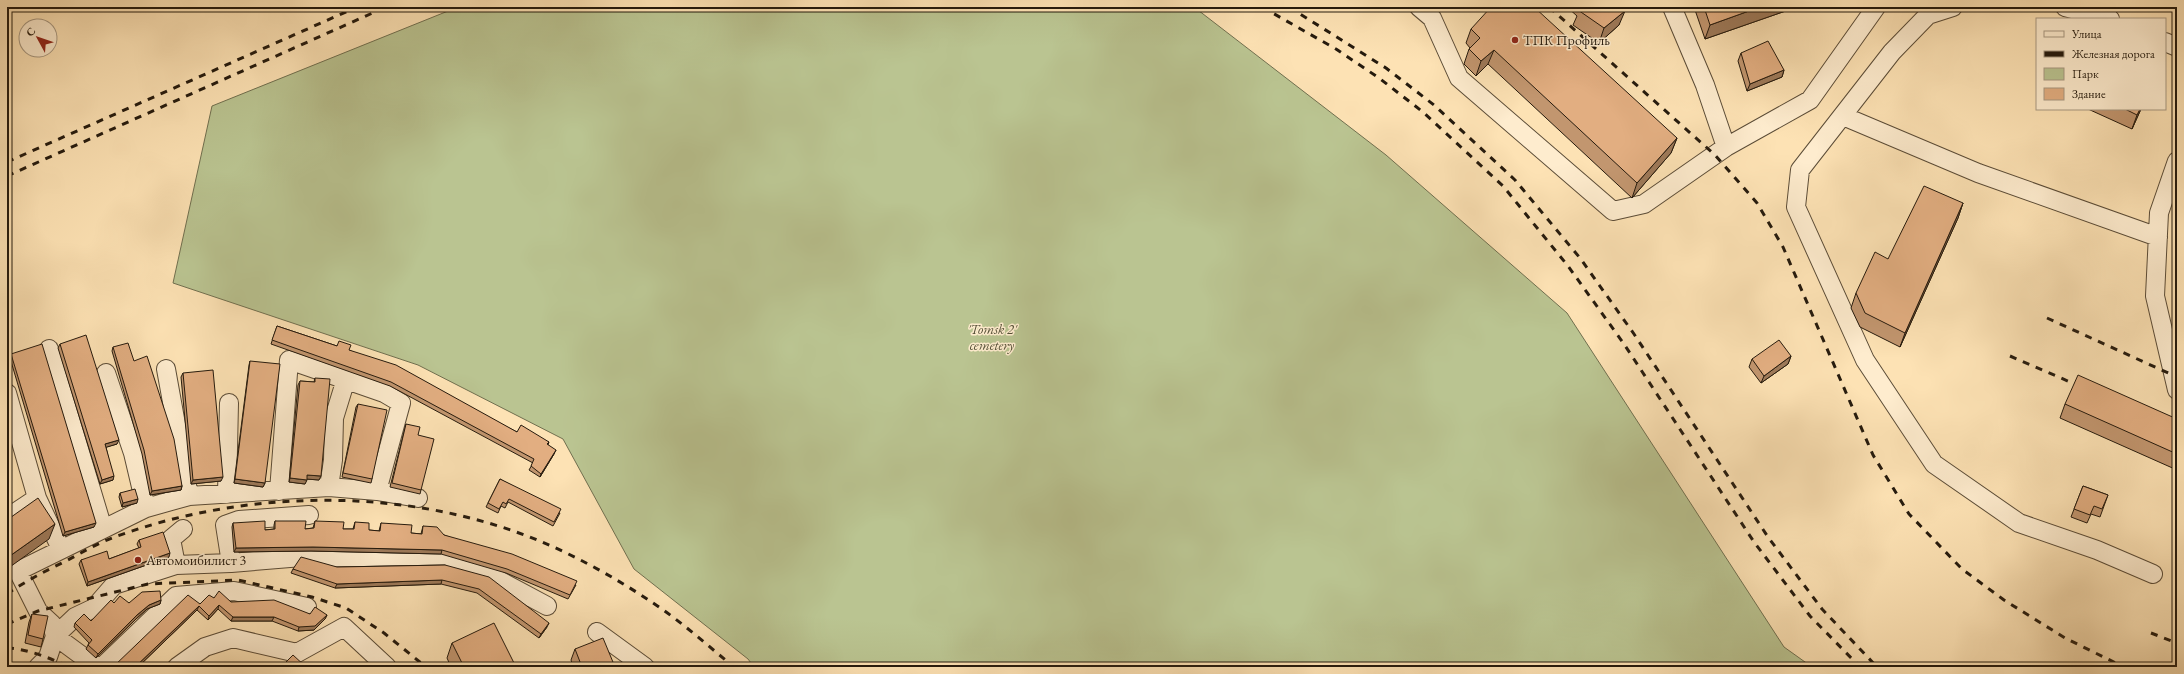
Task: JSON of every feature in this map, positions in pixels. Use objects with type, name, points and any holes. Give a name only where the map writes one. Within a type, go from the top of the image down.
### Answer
[{"type":"lane","points":[[1419,7],[1432,18],[1459,78],[1613,211],[1644,204],[1726,147],[1810,100],[1876,7]]},
{"type":"lane","points":[[1672,7],[1705,85],[1726,147]]},
{"type":"lane","points":[[1952,7],[1928,15],[1892,52],[1800,170],[1796,207],[1864,360],[1934,464],[2019,523],[2098,550],[2153,574]]},
{"type":"lane","points":[[2065,7],[2107,14]]},
{"type":"lane","points":[[2166,42],[2177,47]]},
{"type":"lane","points":[[1843,116],[1978,173],[2158,237]]},
{"type":"lane","points":[[2177,161],[2159,213],[2155,296],[2177,390]]},
{"type":"lane","points":[[49,349],[103,528]]},
{"type":"lane","points":[[279,491],[288,360],[384,393],[401,403],[377,491]]},
{"type":"lane","points":[[166,369],[189,496]]},
{"type":"lane","points":[[106,373],[133,454],[146,508]]},
{"type":"lane","points":[[329,487],[334,460],[334,418],[346,379]]},
{"type":"lane","points":[[7,392],[37,498],[61,549]]},
{"type":"lane","points":[[227,494],[229,402]]},
{"type":"lane","points":[[96,667],[55,636],[52,624],[38,611],[13,575],[61,549],[146,508],[189,496],[329,487],[377,491],[418,498]]},
{"type":"lane","points":[[7,518],[37,498]]},
{"type":"lane","points":[[231,563],[224,525],[239,520],[309,515]]},
{"type":"lane","points":[[176,565],[170,539],[183,529]]},
{"type":"lane","points":[[38,667],[48,657],[55,636],[75,617],[94,608],[114,585],[176,565],[231,563],[302,557],[442,562],[491,576],[548,606]]},
{"type":"lane","points":[[102,667],[176,596],[234,591],[307,607]]},
{"type":"lane","points":[[177,667],[205,647],[233,638],[297,653],[344,627],[387,667]]},
{"type":"lane","points":[[597,632],[646,667]]},
{"type":"green space","name":"'Tomsk 2' cemetery","points":[[458,7],[1194,7],[1386,155],[1567,313],[1784,647],[1812,667],[754,667],[748,659],[634,569],[563,439],[418,365],[173,283],[212,106]]},
{"type":"building","points":[[1491,7],[1534,7],[1677,138],[1637,183],[1494,50],[1481,61],[1469,49],[1480,38],[1471,29]]},
{"type":"building","points":[[1580,7],[1622,7],[1625,11],[1604,28],[1578,10]]},
{"type":"building","points":[[1704,7],[1760,7],[1710,25]]},
{"type":"building","points":[[1768,41],[1784,70],[1750,84],[1741,53]]},
{"type":"building","points":[[2127,110],[2140,110],[2137,115]]},
{"type":"building","points":[[1924,186],[1963,203],[1905,333],[1865,313],[1856,293],[1875,252],[1888,259]]},
{"type":"building","points":[[277,326],[337,346],[339,341],[351,345],[349,350],[396,365],[517,432],[521,425],[549,442],[547,444],[556,450],[541,474],[531,466],[534,459],[391,382],[272,340]]},
{"type":"building","points":[[86,335],[119,440],[105,444],[114,476],[102,480],[60,344]]},
{"type":"building","points":[[1779,340],[1791,356],[1764,376],[1752,359]]},
{"type":"building","points":[[128,343],[134,361],[147,356],[174,439],[182,486],[152,491],[144,450],[113,347]]},
{"type":"building","points":[[42,344],[96,523],[65,532],[11,354]]},
{"type":"building","points":[[250,361],[280,364],[265,483],[235,479]]},
{"type":"building","points":[[213,370],[223,477],[193,480],[183,373]]},
{"type":"building","points":[[2078,375],[2177,419],[2177,454],[2065,404]]},
{"type":"building","points":[[315,378],[330,379],[321,476],[307,475],[307,480],[290,478],[300,381],[315,382]]},
{"type":"building","points":[[358,404],[387,410],[372,479],[343,473]]},
{"type":"building","points":[[406,424],[420,427],[418,435],[434,439],[421,490],[392,483]]},
{"type":"building","points":[[500,479],[561,509],[554,522],[509,499],[506,504],[503,502],[499,509],[488,503]]},
{"type":"building","points":[[2083,486],[2108,495],[2102,509],[2094,506],[2090,515],[2074,509]]},
{"type":"building","points":[[135,489],[138,499],[123,503],[120,493]]},
{"type":"building","points":[[38,498],[55,524],[7,558],[7,520]]},
{"type":"building","points":[[265,521],[265,530],[275,529],[275,521],[306,521],[305,529],[314,528],[315,521],[344,522],[343,529],[354,529],[355,522],[369,523],[369,530],[380,531],[381,523],[412,525],[411,533],[422,534],[423,526],[437,527],[444,535],[512,554],[577,581],[570,595],[507,569],[442,550],[313,547],[236,548],[233,523]]},
{"type":"building","name":"Автомоибилист 3","points":[[163,532],[170,553],[88,582],[81,560],[107,551],[109,559],[141,547],[139,540]]},
{"type":"building","points":[[301,557],[337,567],[445,565],[489,577],[549,623],[541,634],[479,589],[442,580],[337,584],[293,569]]},
{"type":"building","points":[[160,591],[161,600],[149,605],[137,615],[98,654],[88,645],[92,640],[75,623],[84,614],[91,621],[111,600],[114,603],[120,596],[129,603],[142,592]]},
{"type":"building","points":[[219,591],[231,602],[274,600],[310,614],[315,607],[327,615],[315,626],[299,627],[274,617],[233,617],[219,605],[209,616],[199,606],[135,667],[113,667],[188,595],[200,604],[209,595],[214,598]]},
{"type":"building","points":[[32,614],[48,616],[43,639],[28,635]]},
{"type":"building","points":[[494,623],[516,667],[464,667],[452,643]]},
{"type":"building","points":[[603,638],[615,667],[582,667],[575,649]]},
{"type":"building","points":[[293,655],[306,667],[281,667]]},
{"type":"building","points":[[53,664],[57,667],[49,667]]},
{"type":"railway","points":[[7,162],[357,7]]},
{"type":"railway","points":[[7,176],[386,7]]},
{"type":"railway","points":[[1262,7],[1336,49],[1379,78],[1423,112],[1503,186],[1568,266],[1624,344],[1754,542],[1810,616],[1860,667]]},
{"type":"railway","points":[[1289,7],[1386,68],[1434,105],[1515,180],[1580,258],[1634,334],[1768,537],[1822,609],[1877,667]]},
{"type":"railway","points":[[1549,7],[1715,155],[1757,203],[1783,247],[1873,455],[1909,514],[1962,569],[2004,600],[2065,638],[2124,667]]},
{"type":"railway","points":[[2047,318],[2177,377]]},
{"type":"railway","points":[[2010,356],[2084,388]]},
{"type":"railway","points":[[7,594],[36,576],[100,543],[163,522],[217,510],[272,503],[327,500],[383,503],[438,511],[491,524],[542,542],[571,555],[627,586],[664,610],[734,667]]},
{"type":"railway","points":[[7,624],[38,611],[148,584],[238,580],[312,597],[346,608],[384,633],[426,667]]},
{"type":"railway","points":[[2151,633],[2177,643]]},
{"type":"railway","points":[[7,648],[39,654],[69,667]]},
{"type":"place","name":"ТПК Профиль","points":[[1515,40]]},
{"type":"place","name":"Автомоибилист 3","points":[[138,560]]}]
